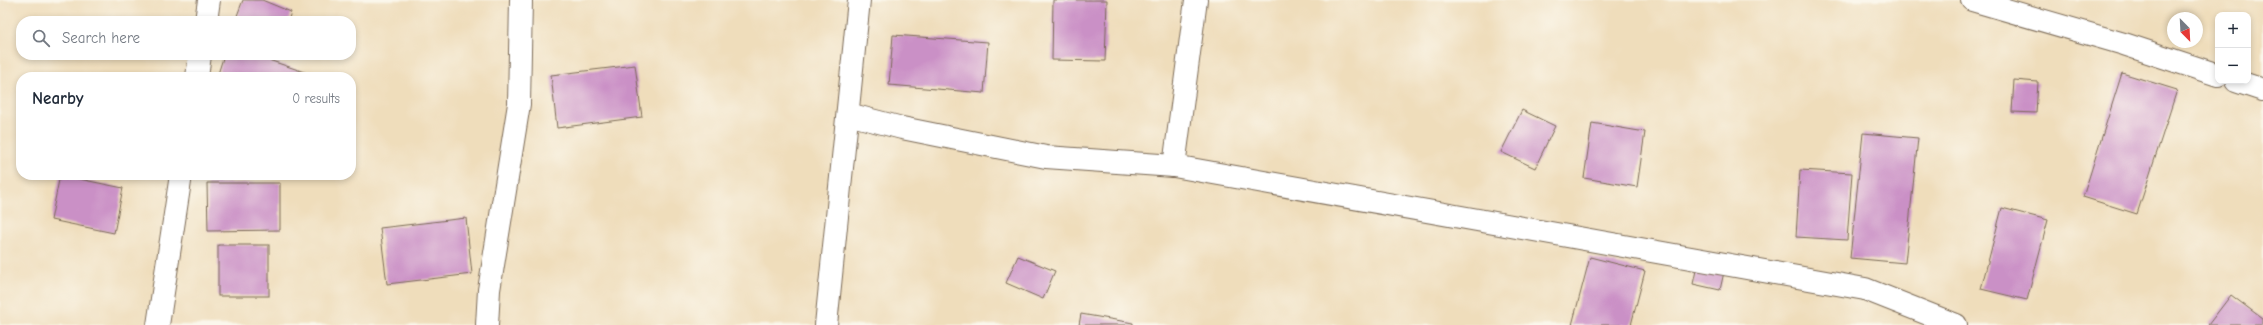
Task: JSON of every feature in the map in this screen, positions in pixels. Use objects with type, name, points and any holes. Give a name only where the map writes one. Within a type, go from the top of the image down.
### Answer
[{"type":"street","points":[[207,16],[209,0]]},
{"type":"street","points":[[487,325],[489,290],[519,104],[521,0]]},
{"type":"street","points":[[826,325],[860,0]]},
{"type":"street","points":[[1174,166],[1196,0]]},
{"type":"street","points":[[1972,0],[2124,44],[2215,74]]},
{"type":"street","points":[[198,72],[199,60]]},
{"type":"street","points":[[2245,84],[2263,90]]},
{"type":"street","points":[[848,114],[902,128],[1046,156],[1174,166],[1865,289],[1956,325]]},
{"type":"street","points":[[158,325],[180,180]]},
{"type":"building","points":[[243,0],[262,0],[291,12],[290,16],[237,16]]},
{"type":"building","points":[[1053,0],[1107,0],[1105,61],[1052,60]]},
{"type":"building","points":[[893,35],[988,42],[984,93],[889,85]]},
{"type":"building","points":[[222,60],[269,60],[304,72],[219,72]]},
{"type":"building","points":[[635,65],[642,117],[557,128],[551,75]]},
{"type":"building","points":[[2122,73],[2177,90],[2137,214],[2083,197]]},
{"type":"building","points":[[2014,80],[2038,82],[2036,113],[2012,112]]},
{"type":"building","points":[[1522,110],[1555,126],[1535,168],[1501,152]]},
{"type":"building","points":[[1592,123],[1645,132],[1637,187],[1584,178]]},
{"type":"building","points":[[1863,133],[1918,138],[1905,263],[1850,258]]},
{"type":"building","points":[[1800,170],[1852,173],[1847,240],[1796,237]]},
{"type":"building","points":[[59,180],[84,180],[123,188],[114,233],[51,220]]},
{"type":"building","points":[[207,183],[280,183],[280,230],[208,231]]},
{"type":"building","points":[[2002,208],[2048,220],[2027,300],[1981,289]]},
{"type":"building","points":[[466,218],[472,274],[387,284],[380,228]]},
{"type":"building","points":[[218,245],[269,245],[269,296],[218,296]]},
{"type":"building","points":[[1018,256],[1055,271],[1043,299],[1006,283]]},
{"type":"building","points":[[1590,257],[1645,271],[1631,325],[1572,325]]},
{"type":"building","points":[[1697,266],[1724,272],[1720,290],[1693,284]]},
{"type":"building","points":[[2231,295],[2263,319],[2263,325],[2208,325]]},
{"type":"building","points":[[1081,314],[1133,323],[1133,325],[1079,325]]}]
